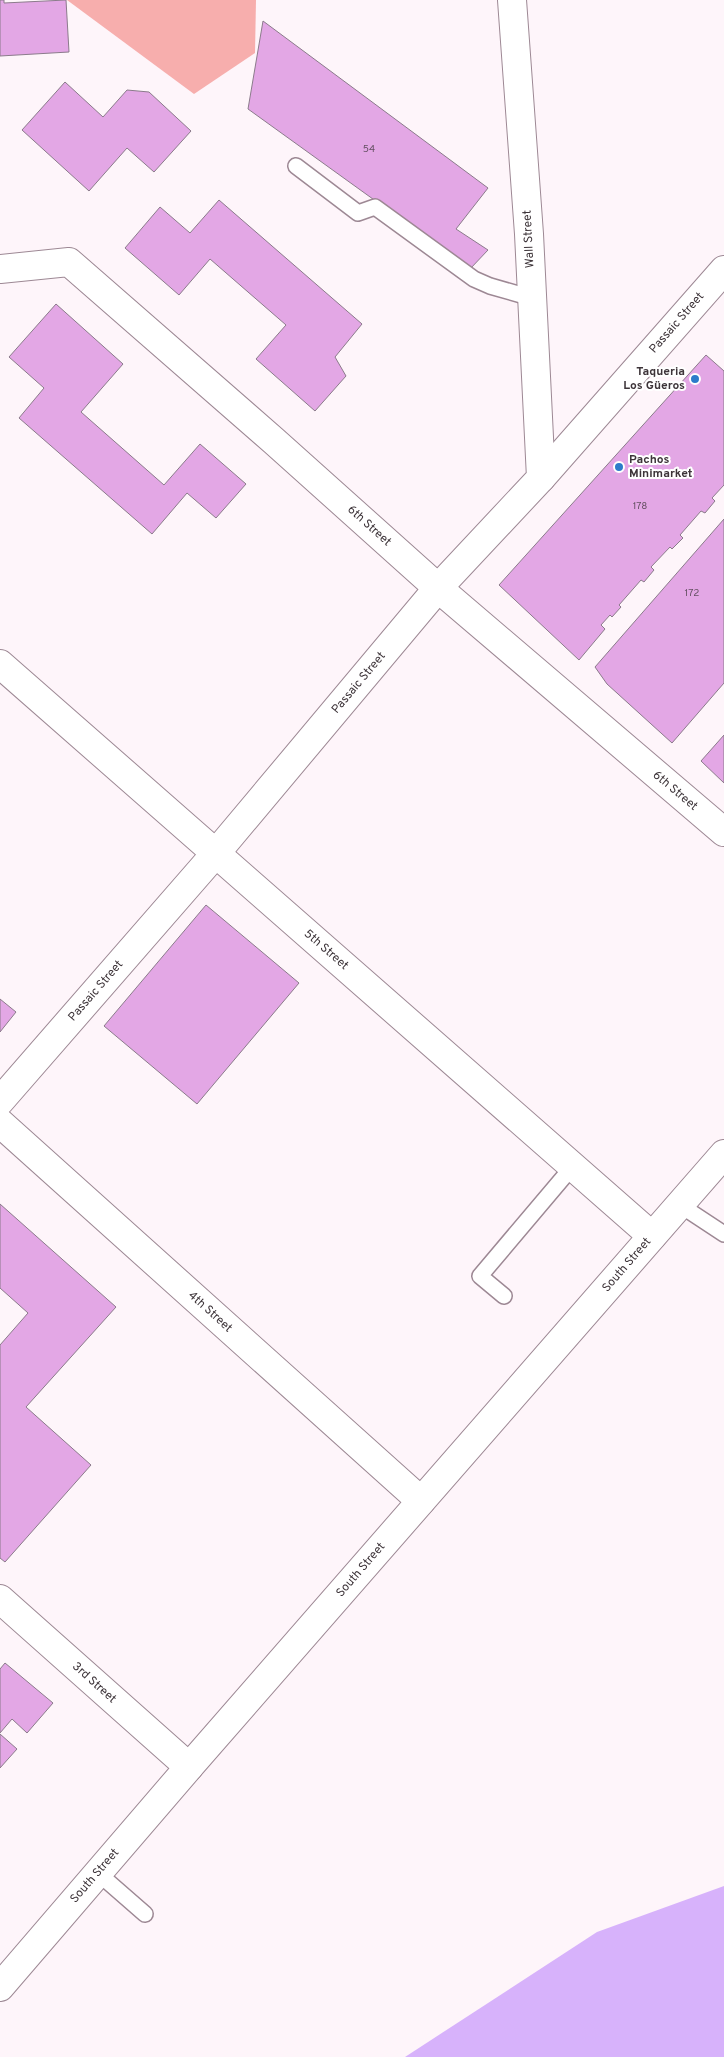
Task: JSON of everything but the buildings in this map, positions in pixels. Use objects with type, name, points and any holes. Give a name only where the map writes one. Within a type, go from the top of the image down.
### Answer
[{"type":"street","name":"Wall Street","points":[[512,0],[529,234],[541,478]]},
{"type":"street","name":"6th Street","points":[[0,269],[69,262],[281,447],[438,588],[724,832]]},
{"type":"street","name":"Passaic Street","points":[[0,1101],[216,853],[438,588],[541,478],[724,270]]},
{"type":"street","name":"5th Street","points":[[0,664],[652,1236]]},
{"type":"street","name":"4th Street","points":[[0,1123],[421,1502]]},
{"type":"street","name":"South Street","points":[[0,1987],[189,1767],[724,1154]]},
{"type":"street","name":"3rd Street","points":[[0,1599],[189,1767]]},
{"type":"lane","points":[[296,166],[358,213],[375,207],[474,279],[490,286],[532,298]]},
{"type":"lane","points":[[504,1296],[480,1276],[573,1166]]},
{"type":"lane","points":[[680,1205],[724,1234]]},
{"type":"lane","points":[[98,1873],[145,1914]]},
{"type":"shaded area","points":[[67,0],[256,0],[255,53],[194,94]]},
{"type":"shaded area","points":[[724,1886],[724,2057],[405,2057],[597,1932]]},
{"type":"place","name":"Taqueria Los Güeros","points":[[695,379]]},
{"type":"place","name":"Pachos Minimarket","points":[[619,467]]}]
